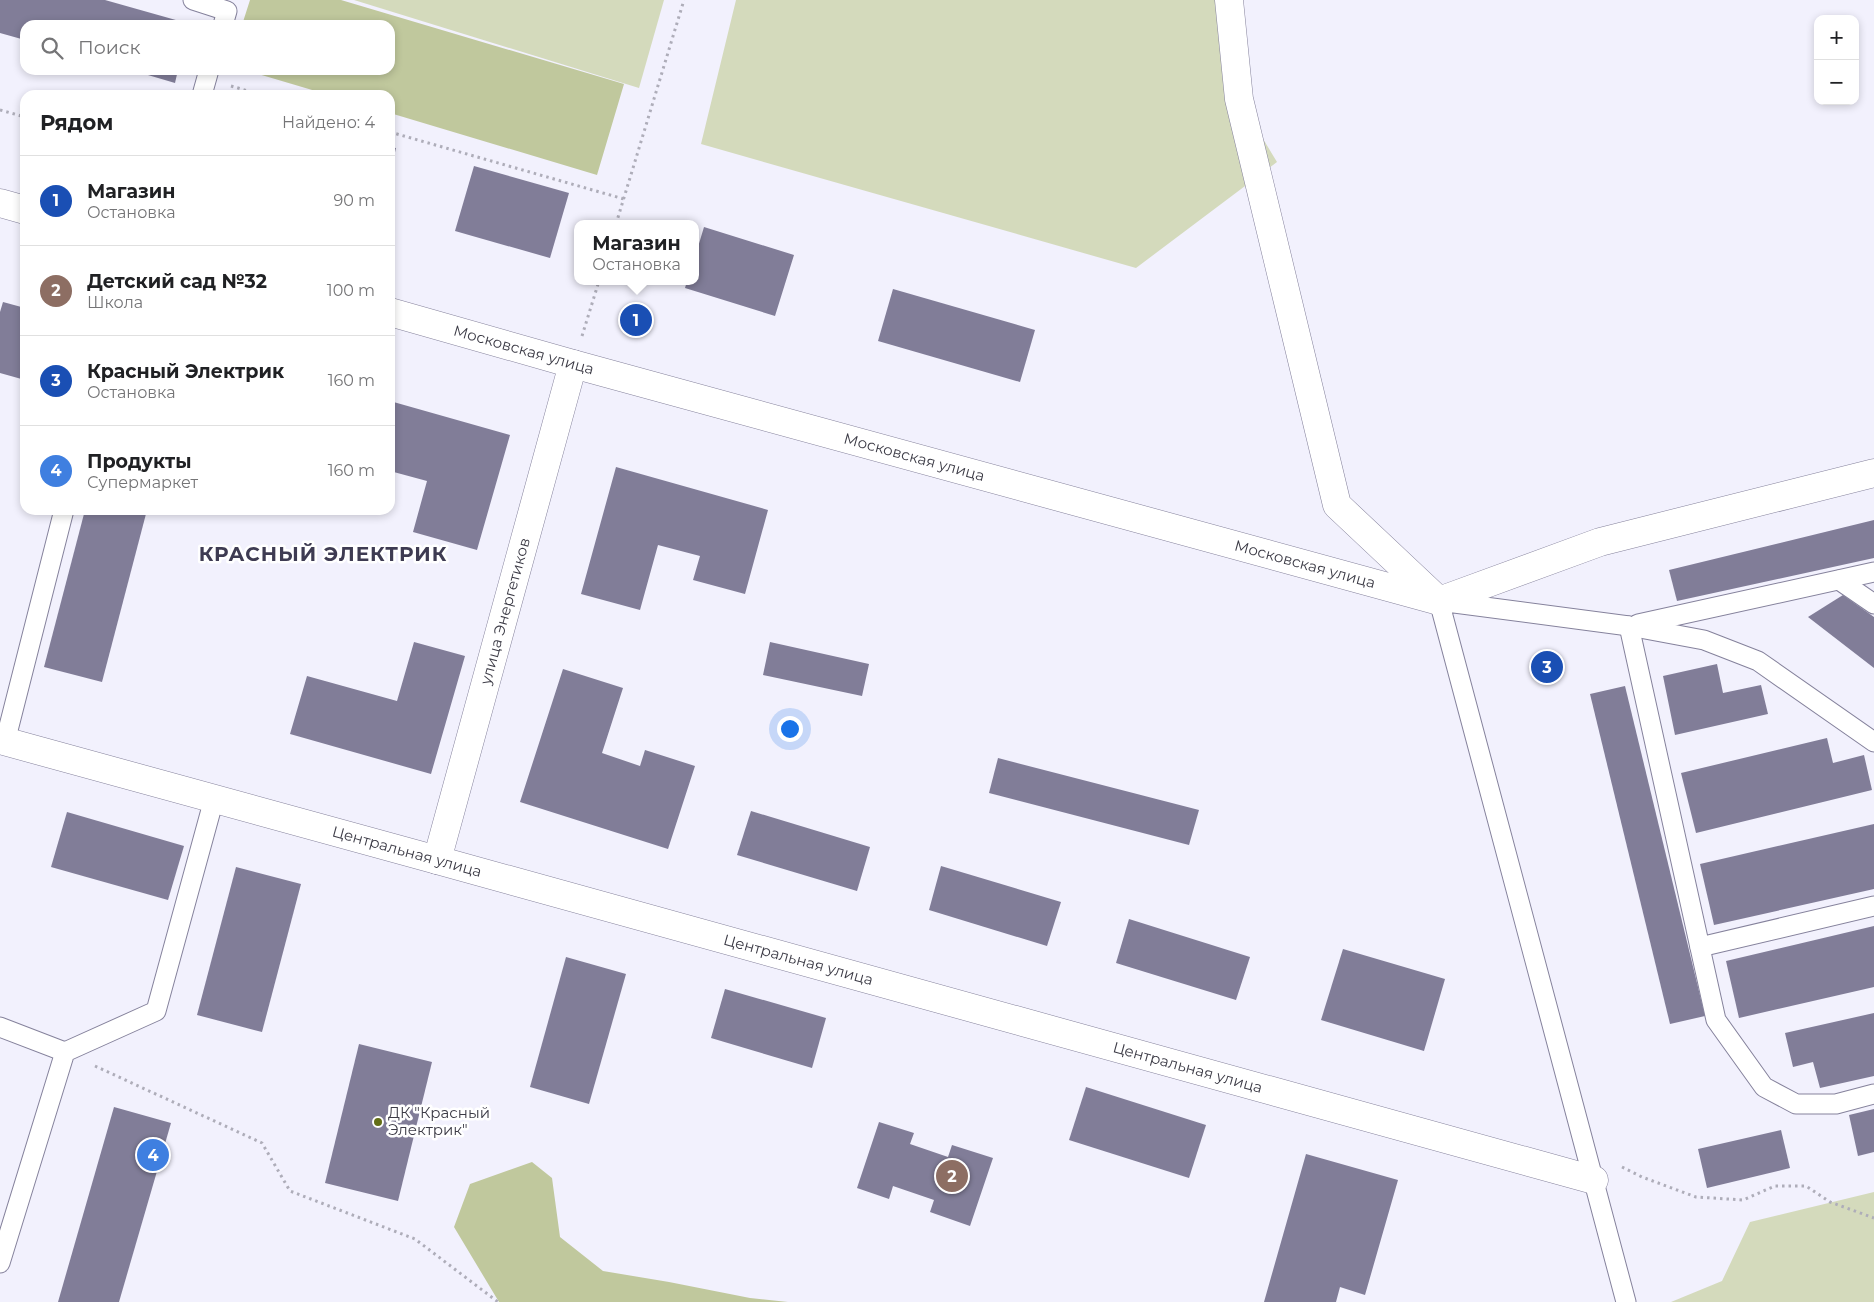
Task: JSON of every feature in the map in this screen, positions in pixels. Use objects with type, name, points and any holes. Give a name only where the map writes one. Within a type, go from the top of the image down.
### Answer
[{"type":"street","points":[[1229,0],[1239,99],[1338,506],[1439,601],[1600,542],[1874,473]]},
{"type":"street","points":[[0,204],[20,209]]},
{"type":"street","name":"Московская улица","points":[[395,313],[1439,601]]},
{"type":"street","name":"улица Энергетиков","points":[[438,860],[574,364]]},
{"type":"street","name":"Центральная улица","points":[[3,741],[214,800],[1591,1168]]},
{"type":"lane","points":[[193,0],[226,11],[223,20]]},
{"type":"lane","points":[[3,741],[63,515]]},
{"type":"lane","points":[[1629,626],[1874,572]]},
{"type":"lane","points":[[1839,580],[1874,604]]},
{"type":"lane","points":[[1626,1302],[1439,601],[1629,626],[1704,640],[1758,661],[1874,742]]},
{"type":"lane","points":[[1629,626],[1716,1020],[1764,1087],[1796,1104],[1836,1104],[1874,1094]]},
{"type":"lane","points":[[0,1026],[64,1052],[156,1011],[214,800]]},
{"type":"lane","points":[[1700,947],[1874,906]]},
{"type":"lane","points":[[0,1263],[64,1052]]},
{"type":"path","points":[[617,220],[684,0]]},
{"type":"path","points":[[206,81],[242,90]]},
{"type":"path","points":[[0,110],[20,116]]},
{"type":"path","points":[[395,133],[624,198]]},
{"type":"path","points":[[574,364],[598,285]]},
{"type":"path","points":[[64,1052],[262,1143],[290,1191],[415,1239],[498,1302]]},
{"type":"path","points":[[1591,1168],[1610,1161],[1642,1177],[1696,1197],[1743,1200],[1775,1186],[1806,1186],[1830,1202],[1874,1218]]},
{"type":"green space","points":[[250,0],[341,0],[624,84],[597,175],[395,114],[395,90],[312,90],[262,75],[395,75],[395,20],[244,20]]},
{"type":"green space","points":[[354,0],[664,0],[639,88]]},
{"type":"green space","points":[[736,0],[1226,0],[1239,99],[1277,162],[1136,268],[701,144]]},
{"type":"green space","points":[[532,1162],[552,1178],[560,1237],[603,1271],[750,1298],[788,1302],[499,1302],[454,1227],[470,1184]]},
{"type":"green space","points":[[1874,1192],[1874,1302],[1671,1302],[1722,1281],[1750,1222]]},
{"type":"building","points":[[0,0],[105,0],[176,20],[20,20],[20,39],[0,33]]},
{"type":"building","points":[[148,75],[177,75],[175,83]]},
{"type":"building","points":[[474,166],[569,193],[550,258],[455,231]]},
{"type":"building","points":[[704,227],[794,255],[775,316],[685,288],[686,285],[699,285],[699,244]]},
{"type":"building","points":[[893,289],[1035,330],[1020,382],[878,341]]},
{"type":"building","points":[[3,302],[20,307],[20,379],[0,373],[0,312]]},
{"type":"building","points":[[395,402],[510,435],[477,550],[413,532],[427,481],[395,472]]},
{"type":"building","points":[[616,467],[768,510],[745,594],[693,580],[700,556],[658,545],[640,610],[581,594]]},
{"type":"building","points":[[84,515],[146,515],[102,682],[44,667]]},
{"type":"building","points":[[1874,520],[1874,558],[1677,601],[1669,570]]},
{"type":"building","points":[[1843,595],[1874,617],[1874,668],[1808,617]]},
{"type":"building","points":[[414,642],[465,656],[431,774],[290,734],[307,676],[397,701]]},
{"type":"building","points":[[770,642],[869,664],[862,696],[763,675]]},
{"type":"building","points":[[1717,664],[1723,693],[1761,685],[1768,714],[1675,735],[1663,676]]},
{"type":"building","points":[[563,669],[623,688],[602,753],[640,766],[645,750],[695,766],[668,849],[520,802]]},
{"type":"building","points":[[1625,686],[1705,1016],[1670,1024],[1590,694]]},
{"type":"building","points":[[1827,738],[1833,763],[1864,755],[1872,790],[1696,833],[1681,773]]},
{"type":"building","points":[[998,758],[1199,810],[1189,845],[989,793]]},
{"type":"building","points":[[751,811],[870,847],[857,891],[737,855]]},
{"type":"building","points":[[67,812],[184,846],[168,900],[51,867]]},
{"type":"building","points":[[1874,824],[1874,889],[1714,925],[1700,864]]},
{"type":"building","points":[[941,866],[1061,902],[1047,946],[929,910]]},
{"type":"building","points":[[236,867],[301,884],[262,1032],[197,1015]]},
{"type":"building","points":[[1129,919],[1250,957],[1236,1000],[1116,963]]},
{"type":"building","points":[[1874,926],[1874,987],[1739,1018],[1726,961]]},
{"type":"building","points":[[1343,949],[1445,979],[1424,1051],[1321,1020]]},
{"type":"building","points":[[566,957],[626,974],[589,1104],[530,1087]]},
{"type":"building","points":[[725,989],[826,1018],[812,1068],[711,1038]]},
{"type":"building","points":[[1874,1013],[1874,1076],[1820,1088],[1813,1062],[1793,1067],[1785,1033]]},
{"type":"building","name":"ДК \"Красный Электрик\"","points":[[359,1044],[432,1062],[398,1201],[325,1183]]},
{"type":"building","points":[[1086,1087],[1206,1125],[1189,1178],[1069,1140]]},
{"type":"building","points":[[114,1107],[171,1123],[119,1302],[58,1302]]},
{"type":"building","points":[[1874,1109],[1874,1152],[1858,1156],[1849,1115]]},
{"type":"building","points":[[879,1122],[914,1133],[910,1144],[948,1157],[952,1145],[993,1158],[970,1226],[930,1212],[934,1200],[893,1186],[889,1199],[857,1188]]},
{"type":"building","points":[[1781,1130],[1790,1168],[1707,1188],[1698,1149]]},
{"type":"building","points":[[1306,1154],[1398,1180],[1365,1295],[1340,1287],[1336,1302],[1264,1302]]},
{"type":"place","name":"Магазин","points":[[636,320]]},
{"type":"place","name":"Красный Электрик","points":[[1547,667]]},
{"type":"place","name":"ДК \"Красный Электрик\"","points":[[378,1122]]},
{"type":"place","name":"Продукты","points":[[153,1155]]},
{"type":"place","name":"Детский сад №32","points":[[952,1176]]},
{"type":"district","name":"КРАСНЫЙ ЭЛЕКТРИК","points":[[323,554]]}]
